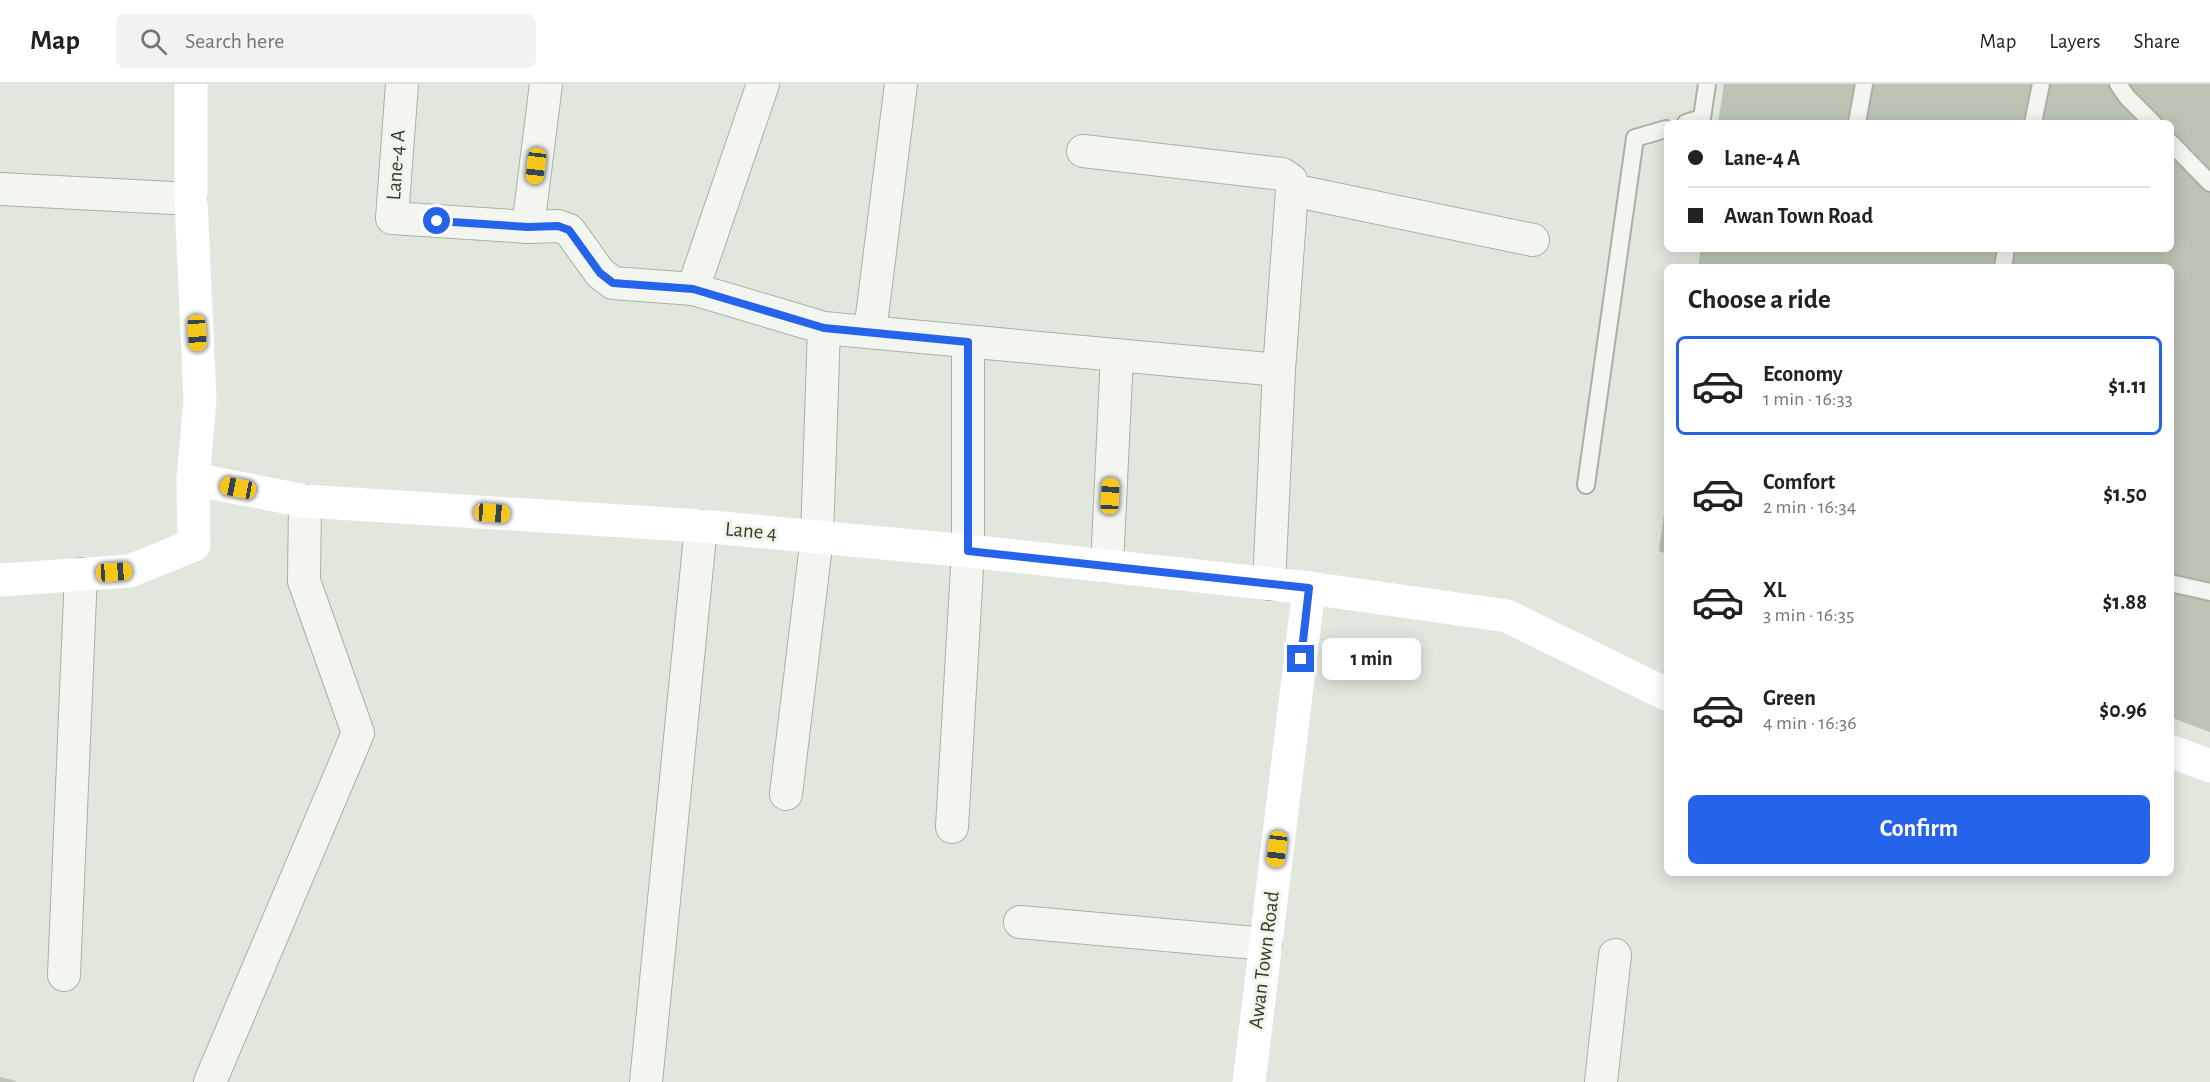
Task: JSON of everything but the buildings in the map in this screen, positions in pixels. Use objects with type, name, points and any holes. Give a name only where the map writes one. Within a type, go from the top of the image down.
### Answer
[{"type":"street","points":[[0,580],[130,571],[194,545],[193,479],[200,400],[191,199],[191,84]]},
{"type":"street","name":"Lane-4 A","points":[[402,84],[392,218],[528,227]]},
{"type":"street","points":[[546,84],[528,227],[558,226],[569,230],[600,273],[613,283],[693,289],[824,328],[1279,370]]},
{"type":"street","points":[[693,289],[763,84]]},
{"type":"street","points":[[870,332],[901,84]]},
{"type":"street","points":[[1083,151],[1282,174],[1291,180],[1269,584]]},
{"type":"street","points":[[0,189],[191,199]]},
{"type":"street","points":[[1292,190],[1533,240]]},
{"type":"street","points":[[786,795],[817,537],[824,328]]},
{"type":"street","points":[[952,827],[968,551],[968,342]]},
{"type":"street","points":[[1107,566],[1117,355]]},
{"type":"street","name":"Lane 4","points":[[193,479],[305,501],[701,526],[968,551],[1309,588],[1507,616],[1664,693]]},
{"type":"street","points":[[210,1082],[358,733],[304,581],[305,501]]},
{"type":"street","points":[[646,1082],[701,526]]},
{"type":"street","points":[[64,975],[81,574]]},
{"type":"street","name":"Awan Town Road","points":[[1249,1082],[1309,588]]},
{"type":"street","points":[[2174,752],[2210,766]]},
{"type":"street","points":[[1020,922],[1266,944]]},
{"type":"street","points":[[1601,1082],[1615,955]]},
{"type":"lane","points":[[1696,120],[1702,118],[1707,84]]},
{"type":"lane","points":[[1858,120],[1864,84]]},
{"type":"lane","points":[[2034,120],[2041,84]]},
{"type":"lane","points":[[2118,84],[2149,120]]},
{"type":"lane","points":[[1586,485],[1635,138],[1664,130]]},
{"type":"lane","points":[[2174,146],[2210,183]]},
{"type":"lane","points":[[2174,584],[2210,592]]},
{"type":"route","points":[[437,221],[528,227],[558,226],[569,230],[600,273],[613,283],[693,289],[824,328],[968,342],[968,551],[1309,588],[1301,659]]}]
